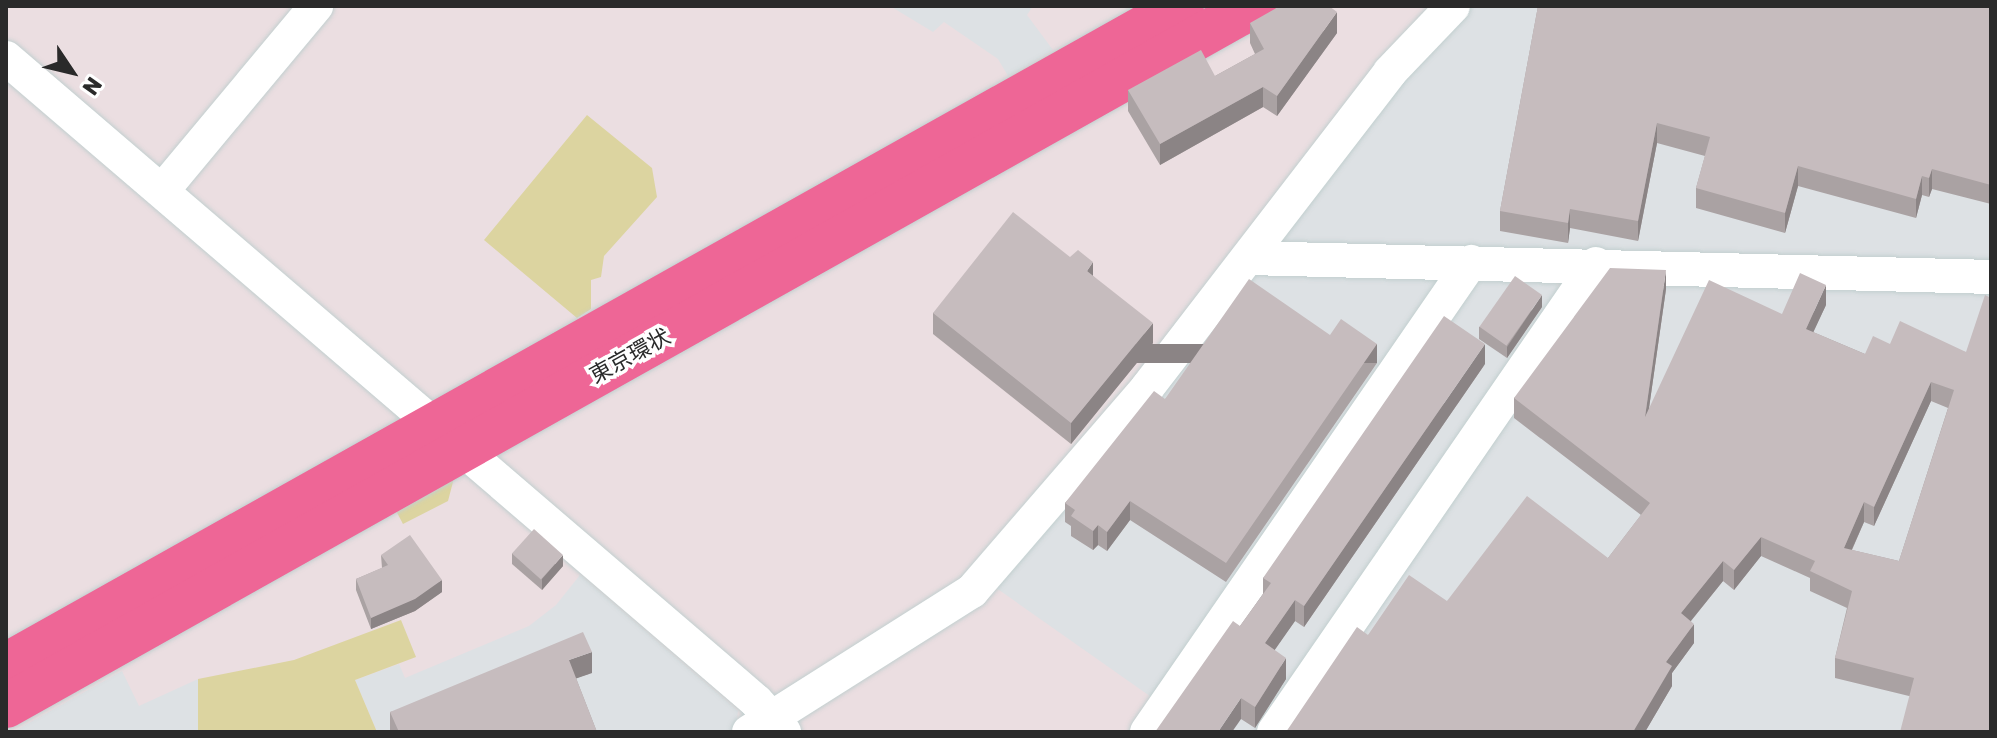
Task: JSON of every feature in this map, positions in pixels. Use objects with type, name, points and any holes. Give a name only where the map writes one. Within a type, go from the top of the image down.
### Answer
[{"type":"highway","name":"東京環状","points":[[6,706],[449,437],[1182,6]]},
{"type":"highway","name":"東京環状","points":[[6,665],[449,437],[1254,6]]},
{"type":"street","points":[[162,191],[316,6]]},
{"type":"street","points":[[6,58],[449,437],[768,728],[972,591],[1138,399],[1390,72],[1453,6]]},
{"type":"street","points":[[1248,258],[1596,264],[1991,277]]},
{"type":"street","points":[[1147,732],[1471,262]]},
{"type":"street","points":[[1274,732],[1596,264]]},
{"type":"shaded area","points":[[890,6],[1033,6],[1027,15],[1053,50],[1008,76],[998,59],[944,22],[933,32]]},
{"type":"shaded area","points":[[1466,6],[1991,6],[1991,260],[1285,242],[1279,229]]},
{"type":"shaded area","points":[[587,115],[652,168],[657,197],[604,256],[601,277],[591,280],[591,309],[577,318],[484,240]]},
{"type":"shaded area","points":[[1245,273],[1555,281],[1562,295],[1259,732],[1132,732],[1154,699],[992,585]]},
{"type":"shaded area","points":[[1608,283],[1991,291],[1991,732],[1289,732],[1508,416]]},
{"type":"shaded area","points":[[454,478],[448,501],[403,524],[394,507]]},
{"type":"shaded area","points":[[580,575],[738,711],[736,728],[726,732],[377,732],[355,680],[399,664],[405,678],[529,626],[556,605]]},
{"type":"shaded area","points":[[401,620],[416,657],[355,680],[377,732],[198,732],[198,679],[294,660]]},
{"type":"shaded area","points":[[122,671],[139,706],[198,679],[198,732],[13,732]]},
{"type":"building","points":[[1280,6],[1329,6],[1337,12],[1277,96],[1263,87],[1160,144],[1128,90],[1201,50],[1215,76],[1264,49],[1250,23]]},
{"type":"building","points":[[1538,6],[1991,6],[1991,185],[1932,169],[1929,178],[1922,176],[1916,199],[1798,166],[1785,213],[1696,188],[1710,137],[1657,123],[1638,221],[1570,209],[1568,223],[1500,211]]},
{"type":"building","points":[[1013,212],[1070,257],[1078,250],[1093,262],[1087,271],[1153,323],[1071,423],[933,313]]},
{"type":"building","points":[[1610,268],[1666,270],[1645,417],[1709,280],[1782,314],[1800,273],[1826,285],[1806,329],[1865,354],[1873,336],[1890,344],[1900,321],[1966,352],[1985,295],[1991,298],[1991,732],[1900,732],[1914,678],[1835,658],[1852,591],[1810,571],[1815,561],[1761,537],[1734,570],[1723,561],[1681,613],[1694,624],[1666,662],[1672,666],[1633,732],[1286,732],[1357,627],[1368,635],[1409,575],[1447,601],[1527,496],[1608,558],[1650,503],[1514,398]],"holes":[[[1931,382],[1954,390],[1899,561],[1844,548],[1864,502],[1874,507]]]},
{"type":"building","points":[[1515,276],[1542,295],[1506,346],[1479,327]]},
{"type":"building","points":[[1249,279],[1330,335],[1341,319],[1377,344],[1226,563],[1130,501],[1107,532],[1098,525],[1093,531],[1071,516],[1075,510],[1065,503],[1154,391],[1165,399]]},
{"type":"building","points":[[1444,316],[1485,344],[1304,606],[1295,600],[1265,643],[1286,658],[1255,707],[1241,698],[1218,732],[1155,732],[1233,621],[1240,626],[1271,583],[1263,578]]},
{"type":"building","points":[[534,529],[563,555],[541,580],[512,554]]},
{"type":"building","points":[[410,535],[442,580],[415,599],[371,618],[356,579],[388,565],[381,555]]},
{"type":"building","points":[[583,632],[592,652],[569,660],[597,732],[399,732],[390,712]]}]
